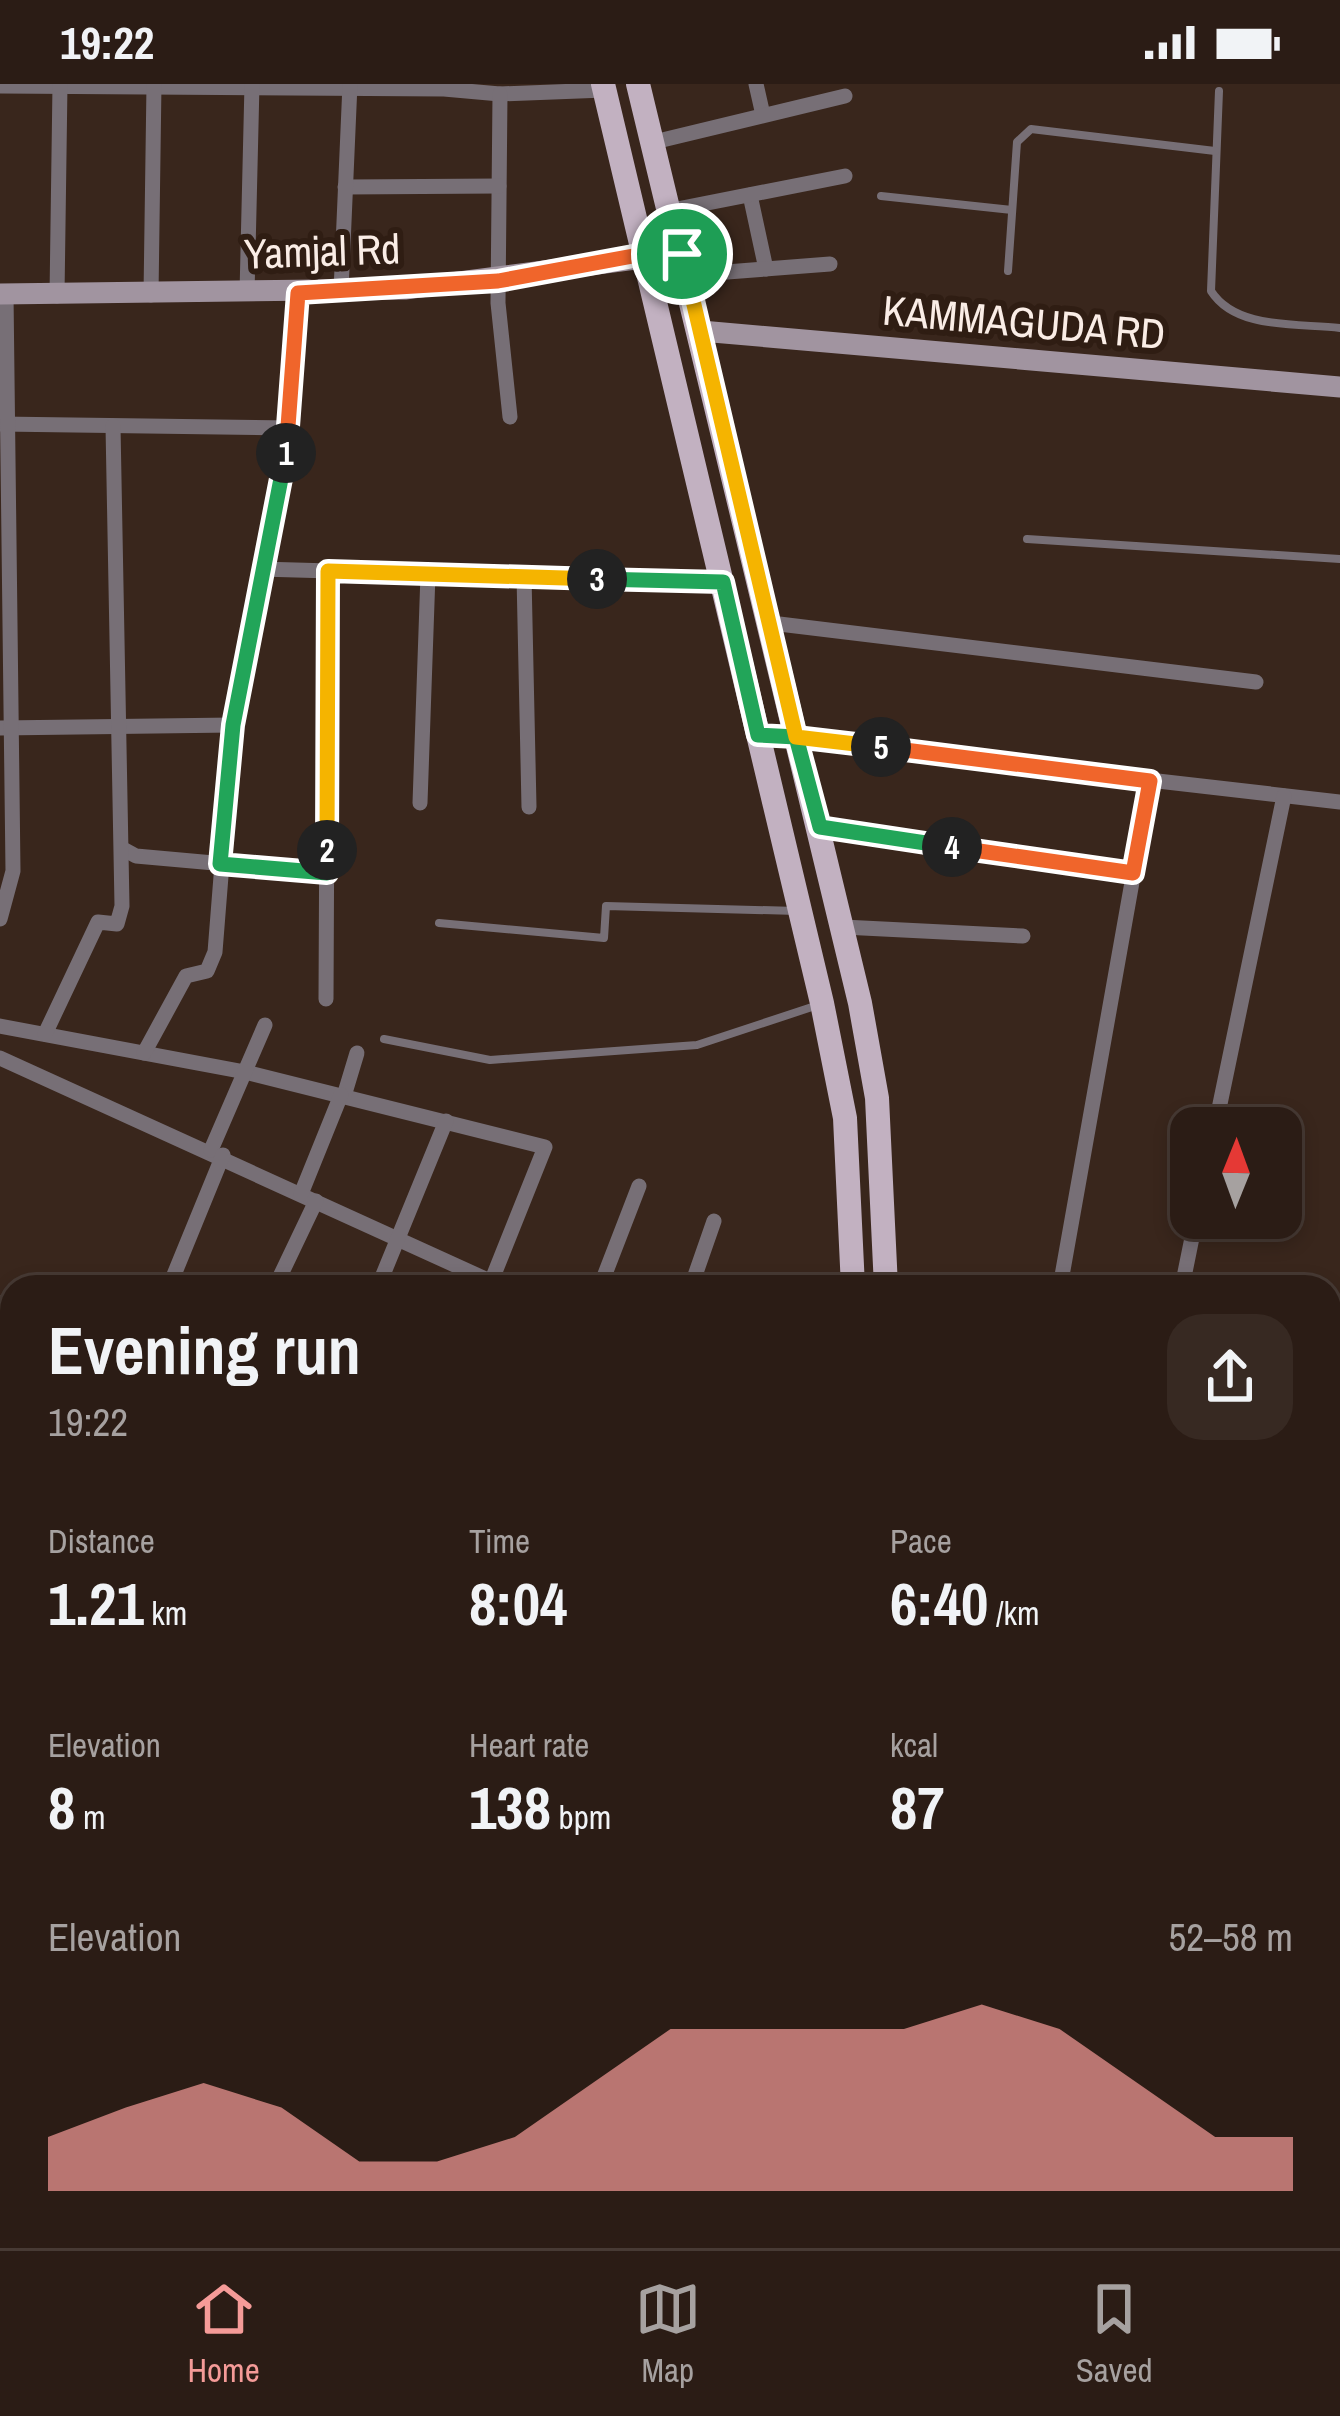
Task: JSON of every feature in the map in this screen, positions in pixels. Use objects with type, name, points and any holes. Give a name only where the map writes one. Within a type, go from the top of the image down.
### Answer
[{"type":"main road","points":[[638,84],[843,927],[877,1098],[886,1275]]},
{"type":"main road","points":[[604,87],[822,1004],[845,1118],[852,1275]]},
{"type":"main road","name":"Yamjal Rd","points":[[3,294],[298,293],[498,281],[644,254],[685,264]]},
{"type":"main road","name":"KAMMAGUDA RD","points":[[701,331],[1340,387]]},
{"type":"street","points":[[756,84],[764,115]]},
{"type":"street","points":[[57,296],[60,85]]},
{"type":"street","points":[[0,86],[444,87],[500,94],[604,87]]},
{"type":"street","points":[[152,295],[154,86]]},
{"type":"street","points":[[247,293],[252,86]]},
{"type":"street","points":[[340,291],[350,86]]},
{"type":"street","points":[[500,94],[498,281],[510,417]]},
{"type":"street","points":[[654,142],[845,96]]},
{"type":"street","points":[[672,210],[844,176]]},
{"type":"street","points":[[345,188],[499,186]]},
{"type":"street","points":[[750,195],[766,269]]},
{"type":"street","points":[[685,264],[766,269],[830,264]]},
{"type":"street","points":[[144,1053],[186,976],[207,971],[215,952],[233,725],[260,569],[292,428],[298,293]]},
{"type":"street","points":[[0,919],[13,872],[3,294]]},
{"type":"street","points":[[3,424],[292,428]]},
{"type":"street","points":[[45,1034],[98,922],[117,924],[125,850],[117,830],[121,726],[113,426]]},
{"type":"street","points":[[260,569],[723,582]]},
{"type":"street","points":[[326,999],[328,571]]},
{"type":"street","points":[[419,803],[428,574]]},
{"type":"street","points":[[524,576],[529,807]]},
{"type":"street","points":[[771,623],[1256,682]]},
{"type":"street","points":[[7,728],[233,725]]},
{"type":"street","points":[[758,735],[1340,802]]},
{"type":"street","points":[[1062,1275],[1150,781]]},
{"type":"street","points":[[1219,1107],[1284,796]]},
{"type":"street","points":[[820,827],[1133,873]]},
{"type":"street","points":[[125,850],[136,856],[327,873]]},
{"type":"street","points":[[843,927],[1023,936]]},
{"type":"street","points":[[173,1275],[265,1025]]},
{"type":"street","points":[[0,1026],[245,1072],[545,1147],[498,1275]]},
{"type":"street","points":[[280,1275],[357,1053]]},
{"type":"street","points":[[0,1058],[217,1153],[473,1275]]},
{"type":"street","points":[[382,1275],[446,1121]]},
{"type":"street","points":[[605,1275],[638,1186]]},
{"type":"street","points":[[695,1275],[714,1221]]},
{"type":"street","points":[[1184,1275],[1192,1239]]},
{"type":"lane","points":[[1219,91],[1208,271],[1211,291],[1222,309],[1238,317],[1340,328]]},
{"type":"lane","points":[[1008,271],[1017,142],[1031,129],[1215,151]]},
{"type":"lane","points":[[880,196],[1012,210]]},
{"type":"lane","points":[[1027,539],[1340,560]]},
{"type":"lane","points":[[439,923],[604,938],[606,906],[800,911]]},
{"type":"lane","points":[[384,1040],[490,1060],[697,1045],[822,1004]]},
{"type":"route","points":[[682,254],[644,254],[498,281],[298,293],[292,428],[260,569],[233,725],[220,864],[327,873],[328,571],[723,582],[758,735],[796,737],[820,827],[1133,873],[1150,781],[796,737],[682,254]]}]
